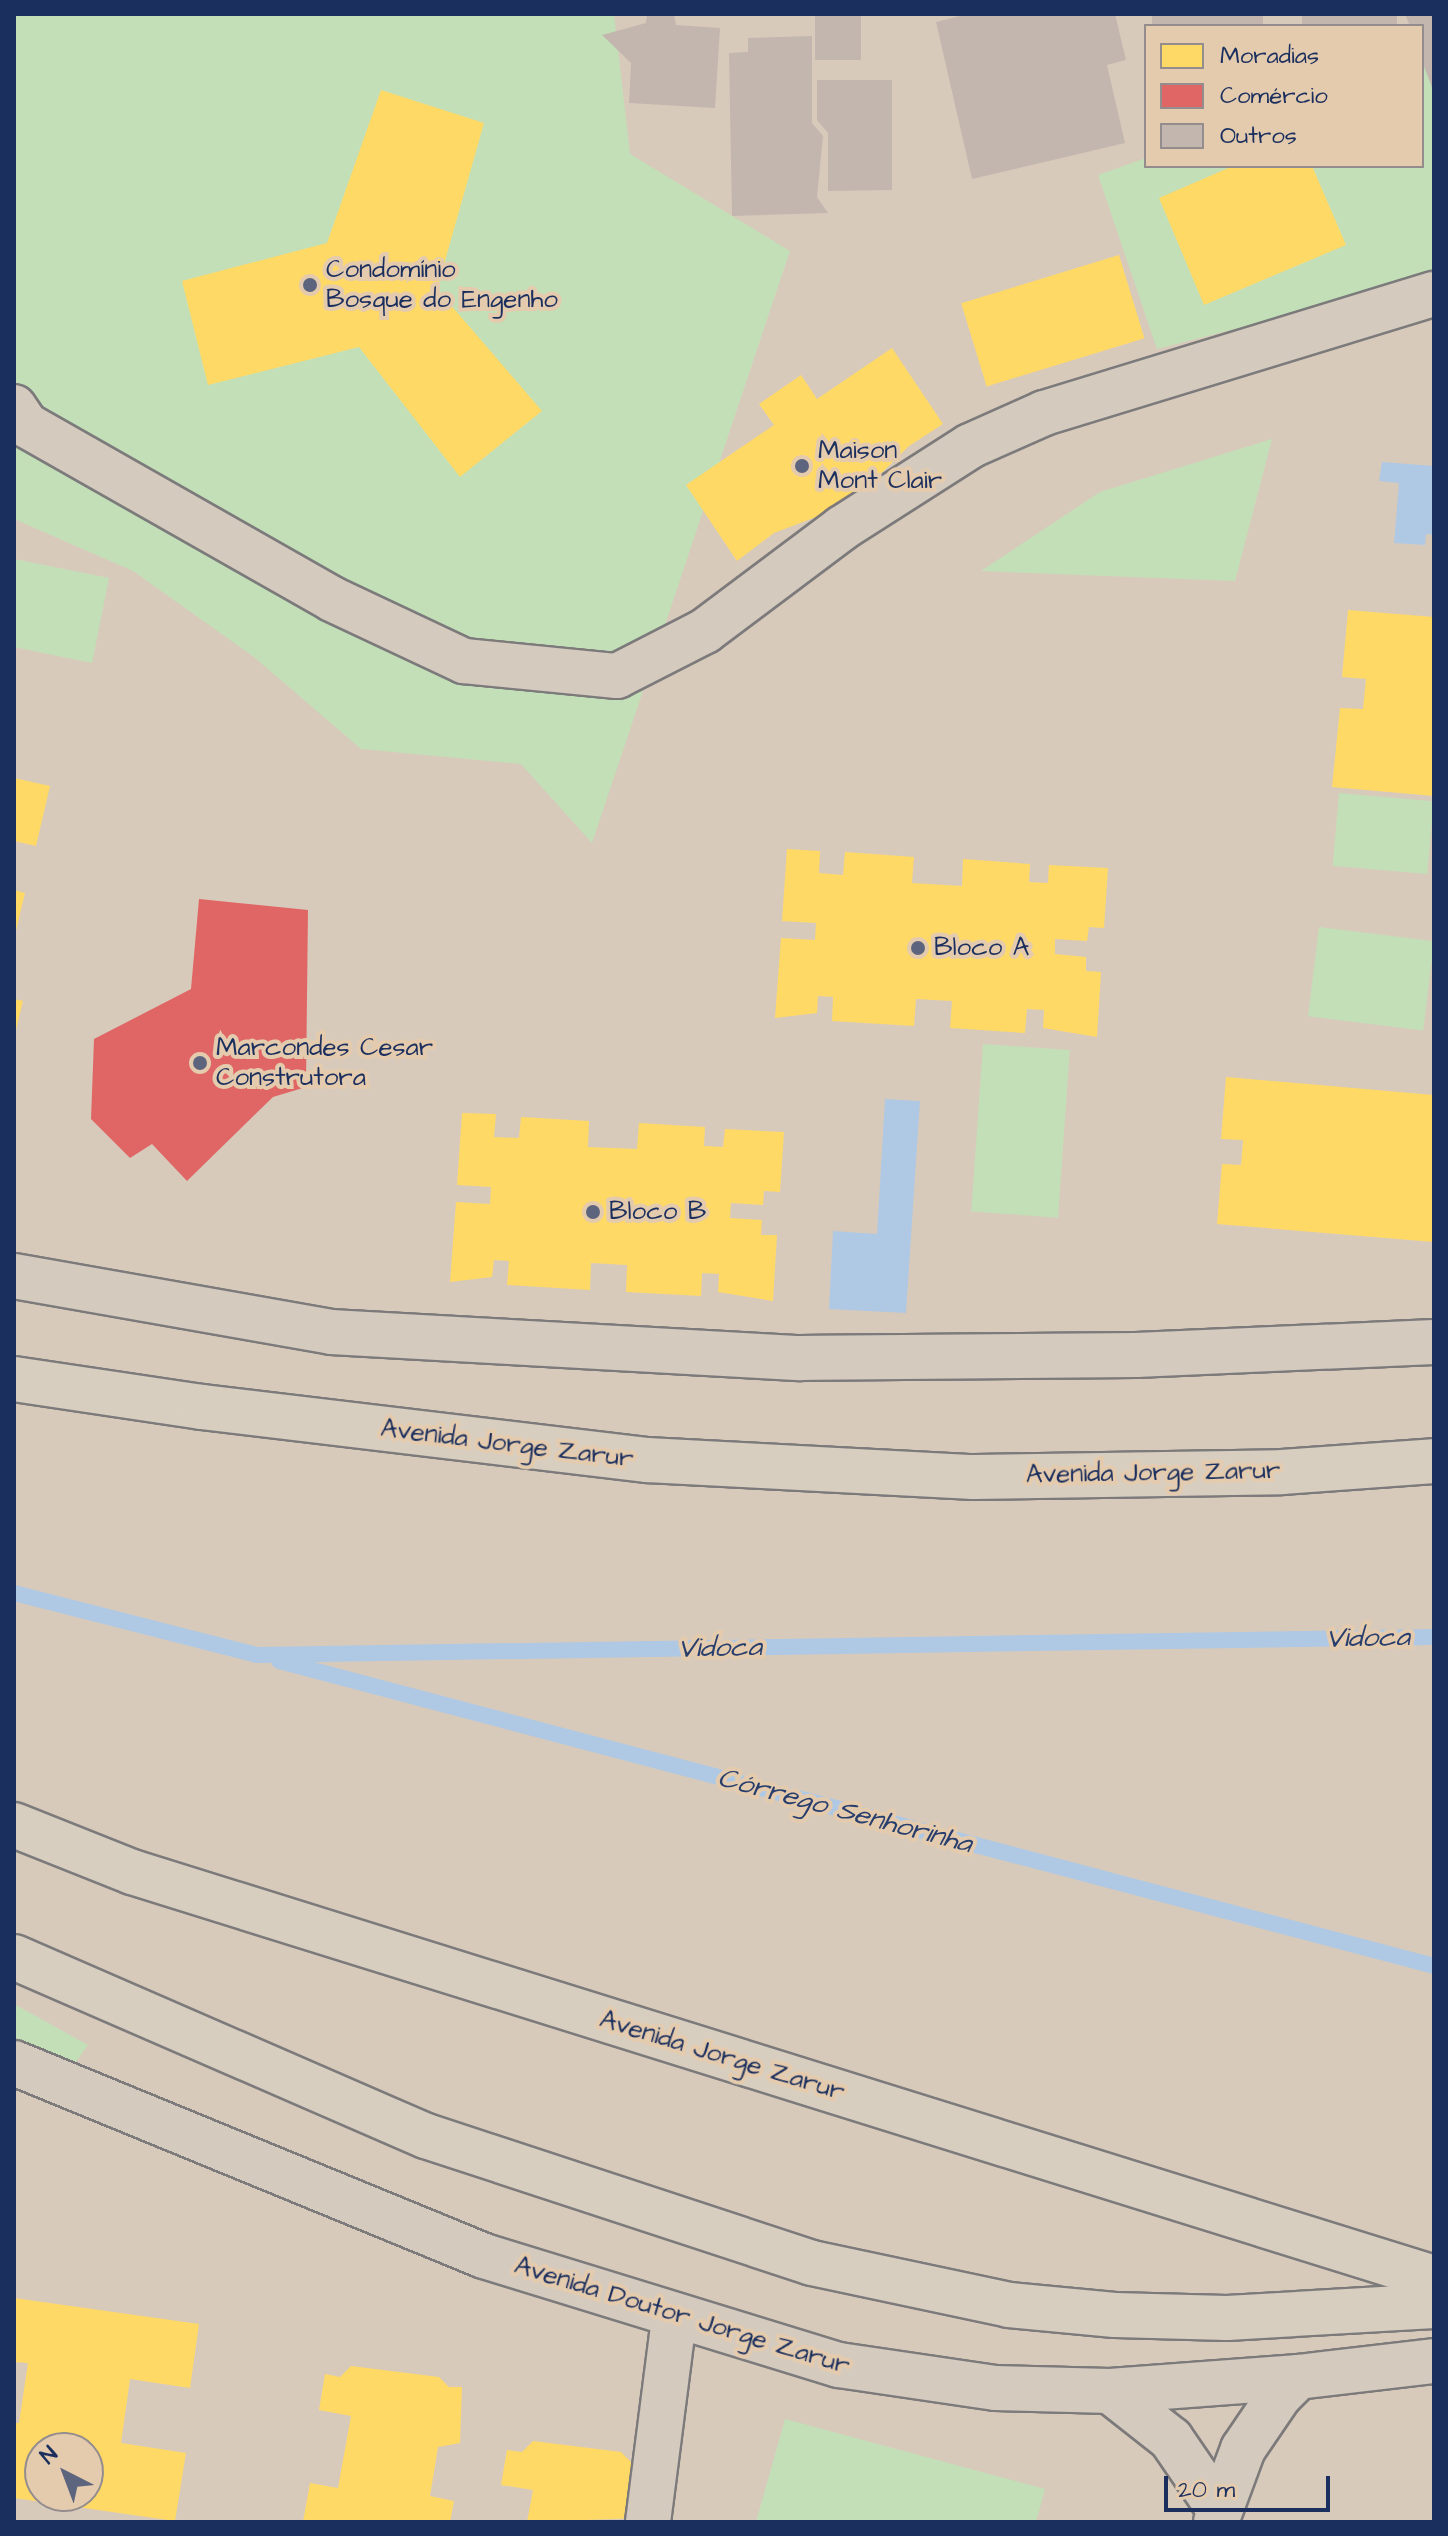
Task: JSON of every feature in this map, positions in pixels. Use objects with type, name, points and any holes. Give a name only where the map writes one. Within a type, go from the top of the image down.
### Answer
[{"type":"main road","name":"Avenida Jorge Zarur","points":[[14,1379],[202,1407],[647,1460],[974,1477],[1282,1472],[1434,1461]]},
{"type":"main road","name":"Avenida Jorge Zarur","points":[[14,1825],[132,1872],[1434,2278]]},
{"type":"main road","points":[[14,1957],[426,2136],[812,2263],[1009,2305],[1115,2315],[1227,2318],[1434,2306]]},
{"type":"street","points":[[14,407],[26,425],[332,599],[464,661],[617,676],[705,631],[842,528],[970,446],[1044,413],[1434,294]]},
{"type":"street","points":[[14,1276],[331,1332],[800,1358],[1136,1355],[1434,1342]]},
{"type":"street","name":"Avenida Doutor Jorge Zarur","points":[[14,2063],[484,2256],[674,2319],[839,2365],[909,2379],[995,2388],[1110,2391],[1298,2377],[1434,2361]]},
{"type":"street","points":[[648,2522],[674,2319]]},
{"type":"street","points":[[1217,2515],[1243,2449],[1279,2396],[1298,2377]]},
{"type":"street","points":[[1110,2391],[1171,2439],[1217,2515]]},
{"type":"green space","points":[[14,14],[614,14],[630,154],[790,251],[592,843],[521,764],[361,749],[254,657],[133,571],[14,519]]},
{"type":"green space","points":[[1434,14],[1434,278],[1157,349],[1098,175],[1144,159],[1144,168],[1424,168],[1424,24]]},
{"type":"green space","points":[[1272,439],[1235,581],[981,571],[1100,492]]},
{"type":"green space","points":[[14,559],[109,578],[92,663],[14,647]]},
{"type":"green space","points":[[1339,793],[1434,801],[1427,874],[1333,866]]},
{"type":"green space","points":[[1319,927],[1434,941],[1423,1030],[1308,1016]]},
{"type":"green space","points":[[983,1044],[1070,1050],[1058,1218],[971,1212]]},
{"type":"green space","points":[[14,2004],[88,2045],[73,2066],[14,2044]]},
{"type":"green space","points":[[785,2419],[1045,2489],[1036,2522],[756,2522]]},
{"type":"water","points":[[1382,462],[1434,466],[1434,535],[1426,534],[1425,545],[1394,543],[1399,483],[1379,481]]},
{"type":"water","points":[[885,1099],[920,1101],[906,1313],[829,1309],[833,1231],[877,1234]]},
{"type":"building: Moradias","name":"Condomínio Bosque do Engenho","points":[[381,90],[484,123],[437,289],[542,411],[460,477],[359,347],[208,385],[182,281],[327,243]]},
{"type":"building: Moradias","points":[[1228,168],[1313,168],[1346,245],[1204,305],[1159,198]]},
{"type":"building: Moradias","points":[[1119,255],[1144,338],[987,386],[961,303]]},
{"type":"building: Moradias","name":"Maison Mont Clair","points":[[892,348],[943,424],[909,446],[850,504],[774,533],[737,561],[686,485],[774,425],[759,404],[801,375],[817,399]]},
{"type":"building: Moradias","points":[[1348,610],[1434,617],[1434,796],[1332,787],[1340,708],[1363,709],[1366,679],[1342,677]]},
{"type":"building: Moradias","points":[[14,778],[50,786],[36,846],[14,841]]},
{"type":"building: Moradias","name":"Bloco A","points":[[787,849],[820,851],[819,873],[843,875],[845,852],[914,857],[912,883],[962,886],[963,859],[1030,864],[1029,882],[1048,883],[1049,865],[1108,868],[1104,928],[1089,927],[1087,941],[1055,939],[1055,954],[1086,957],[1086,971],[1101,972],[1097,1037],[1043,1028],[1044,1010],[1027,1009],[1025,1033],[950,1028],[952,1001],[916,999],[914,1026],[832,1021],[833,997],[818,996],[817,1013],[775,1018],[781,938],[815,940],[816,923],[782,921]]},
{"type":"building: Moradias","points":[[14,890],[25,893],[15,935],[14,935]]},
{"type":"building: Moradias","points":[[14,999],[23,1001],[15,1034],[14,1034]]},
{"type":"building: Moradias","points":[[1226,1077],[1434,1095],[1434,1242],[1217,1224],[1222,1164],[1241,1165],[1243,1140],[1221,1139]]},
{"type":"building: Moradias","name":"Bloco B","points":[[462,1113],[496,1114],[494,1137],[519,1138],[521,1117],[589,1121],[588,1147],[637,1149],[639,1123],[705,1127],[704,1146],[723,1147],[725,1129],[784,1132],[780,1192],[764,1191],[763,1205],[731,1203],[730,1218],[762,1220],[761,1235],[777,1235],[773,1301],[718,1292],[719,1274],[702,1273],[701,1296],[626,1292],[627,1265],[591,1263],[590,1290],[507,1285],[509,1261],[494,1260],[492,1277],[450,1282],[456,1202],[490,1204],[491,1187],[457,1185]]},
{"type":"building: Moradias","points":[[14,2298],[199,2324],[190,2388],[130,2379],[121,2443],[186,2453],[175,2521],[104,2511],[104,2432],[24,2432],[24,2499],[14,2498],[14,2423],[19,2423],[28,2363],[14,2362]]},
{"type":"building: Moradias","points":[[351,2366],[439,2377],[449,2387],[462,2387],[460,2443],[438,2447],[430,2496],[454,2501],[450,2522],[303,2522],[310,2483],[338,2488],[351,2416],[319,2410],[325,2374],[340,2377]]},
{"type":"building: Moradias","points":[[533,2441],[621,2452],[631,2462],[644,2462],[642,2518],[527,2522],[533,2490],[501,2485],[507,2450],[522,2452]]},
{"type":"building: Comércio","name":"Marcondes Cesar Construtora","points":[[199,899],[308,910],[306,1087],[273,1097],[187,1181],[152,1144],[130,1158],[91,1119],[94,1039],[191,989]]},
{"type":"building: Outros","points":[[647,14],[674,14],[676,25],[720,28],[715,108],[629,103],[631,63],[602,35],[646,23]]},
{"type":"building: Outros","points":[[815,14],[861,14],[861,60],[815,60]]},
{"type":"building: Outros","points":[[968,14],[1115,14],[1126,60],[1107,65],[1125,143],[972,179],[936,22]]},
{"type":"building: Outros","points":[[1152,14],[1263,14],[1263,24],[1152,24]]},
{"type":"building: Outros","points":[[1302,14],[1397,14],[1397,24],[1302,24]]},
{"type":"building: Outros","points":[[1405,14],[1434,14],[1434,93],[1424,66],[1424,24],[1409,24]]},
{"type":"building: Outros","points":[[812,36],[812,123],[823,136],[817,197],[828,213],[732,216],[729,53],[748,52],[748,38]]},
{"type":"building: Outros","points":[[817,80],[892,80],[892,190],[828,191],[828,133],[817,120]]},
{"type":"waterway","name":"Vidoca","points":[[14,1593],[257,1655],[1434,1637]]},
{"type":"waterway","name":"Córrego Senhorinha","points":[[279,1661],[1434,1966]]},
{"type":"place","name":"Condomínio Bosque do Engenho","points":[[310,285]]},
{"type":"place","name":"Maison Mont Clair","points":[[802,466]]},
{"type":"place","name":"Bloco A","points":[[918,948]]},
{"type":"place","name":"Marcondes Cesar Construtora","points":[[200,1063]]},
{"type":"place","name":"Bloco B","points":[[593,1212]]}]
